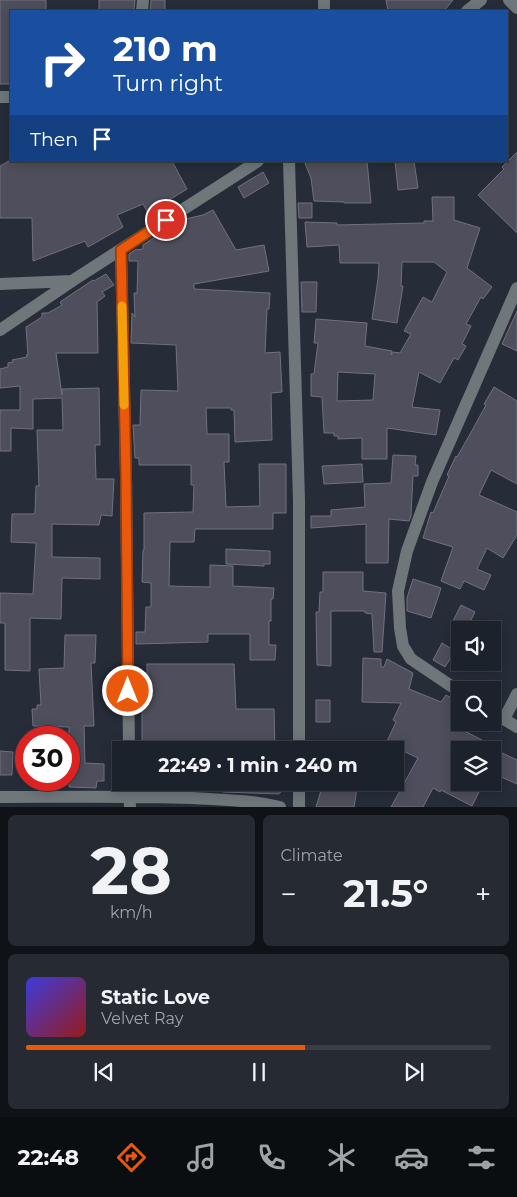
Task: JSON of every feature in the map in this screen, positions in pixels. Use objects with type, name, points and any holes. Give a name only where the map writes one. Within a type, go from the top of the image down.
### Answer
[{"type":"street","points":[[468,10],[481,0]]},
{"type":"street","points":[[509,0],[517,8]]},
{"type":"street","points":[[0,330],[72,281],[256,162]]},
{"type":"street","points":[[289,162],[300,500],[299,741]]},
{"type":"street","points":[[121,250],[129,741]]},
{"type":"street","points":[[0,284],[72,281]]},
{"type":"street","points":[[451,686],[410,659],[403,646],[398,591],[407,551],[429,491],[517,288]]},
{"type":"street","points":[[504,719],[517,694]]},
{"type":"street","points":[[501,717],[517,727]]},
{"type":"street","points":[[299,791],[299,807]]},
{"type":"street","points":[[0,797],[130,802],[230,800],[261,802],[280,807]]},
{"type":"building","points":[[0,0],[46,0],[46,10],[10,10],[10,84],[0,84]]},
{"type":"building","points":[[99,0],[135,0],[134,10],[99,10]]},
{"type":"building","points":[[151,0],[165,0],[165,10],[150,10]]},
{"type":"building","points":[[386,0],[453,0],[445,10],[388,10]]},
{"type":"building","points":[[517,152],[517,233],[478,195],[504,169],[502,167]]},
{"type":"building","points":[[9,161],[173,162],[187,189],[148,213],[143,204],[117,215],[123,227],[88,247],[85,241],[33,261],[32,218],[0,218],[0,166]]},
{"type":"building","points":[[304,162],[367,162],[371,203],[314,201],[311,178]]},
{"type":"building","points":[[395,162],[414,162],[418,188],[398,190]]},
{"type":"building","points":[[263,172],[269,183],[244,198],[238,187]]},
{"type":"building","points":[[432,197],[454,197],[454,220],[480,228],[467,268],[492,287],[483,299],[481,297],[466,324],[471,326],[462,344],[466,346],[458,360],[454,358],[440,383],[419,372],[412,407],[440,410],[436,435],[387,428],[387,459],[362,459],[362,438],[338,439],[338,436],[334,436],[334,433],[324,433],[322,397],[311,396],[311,374],[314,374],[318,343],[314,343],[316,319],[367,323],[365,346],[392,351],[391,355],[393,352],[400,353],[411,334],[404,331],[423,297],[432,302],[447,272],[434,262],[402,262],[401,286],[403,286],[397,323],[372,319],[379,263],[340,263],[339,245],[307,247],[305,222],[337,223],[337,225],[424,223],[424,221],[433,221]],"holes":[[[338,372],[375,374],[373,400],[337,401]]]},
{"type":"building","points":[[298,203],[312,203],[312,218],[299,218]]},
{"type":"building","points":[[213,210],[236,250],[264,245],[269,271],[194,284],[194,289],[270,293],[269,309],[267,309],[265,353],[280,352],[282,392],[271,393],[272,440],[235,442],[234,410],[231,410],[231,408],[206,408],[207,434],[229,434],[229,462],[224,462],[226,507],[260,506],[259,464],[286,464],[286,513],[273,513],[273,529],[195,529],[194,542],[170,542],[169,586],[210,587],[210,565],[233,566],[233,586],[274,588],[273,599],[271,599],[271,621],[269,621],[269,645],[276,645],[275,660],[250,660],[250,634],[208,634],[208,642],[136,644],[136,632],[145,632],[146,607],[151,607],[151,583],[142,582],[144,513],[193,512],[194,485],[191,485],[191,465],[139,465],[139,458],[135,458],[133,425],[140,425],[141,390],[178,391],[176,345],[131,343],[132,313],[135,317],[134,293],[137,293],[138,261],[129,261],[129,254],[135,250],[143,249],[143,245],[181,220],[203,215]]},
{"type":"building","points":[[106,274],[114,285],[102,292],[105,296],[97,302],[98,353],[56,353],[62,395],[62,389],[99,388],[100,445],[95,445],[96,479],[114,479],[112,516],[101,515],[99,525],[52,524],[52,557],[100,558],[100,579],[62,578],[61,619],[30,618],[30,671],[5,670],[5,623],[0,623],[0,593],[33,594],[36,543],[11,542],[12,514],[35,513],[36,486],[39,486],[37,430],[63,430],[62,398],[33,399],[33,429],[11,428],[11,451],[0,451],[0,410],[20,410],[20,386],[0,388],[0,369],[8,367],[8,363],[13,362],[12,360],[27,357],[26,327],[42,317],[42,313],[48,313],[62,305],[60,302],[93,280]]},
{"type":"building","points":[[301,282],[317,282],[316,312],[302,312]]},
{"type":"building","points":[[517,311],[517,351],[502,344]]},
{"type":"building","points":[[494,387],[517,401],[517,484],[491,470],[479,495],[517,512],[517,535],[503,558],[487,548],[477,569],[491,575],[484,590],[464,581],[460,589],[441,581],[453,547],[423,538],[431,512],[433,513],[449,476],[447,475]]},
{"type":"building","points":[[393,455],[416,456],[415,465],[418,465],[418,476],[413,476],[411,516],[409,521],[389,519],[388,563],[366,563],[366,524],[311,528],[311,516],[331,516],[331,510],[365,507],[364,484],[391,483]]},
{"type":"building","points":[[362,464],[363,482],[324,484],[322,466]]},
{"type":"building","points":[[226,549],[270,551],[270,564],[264,564],[264,566],[226,564]]},
{"type":"building","points":[[323,572],[363,572],[363,591],[386,593],[382,652],[374,652],[372,614],[365,613],[365,611],[331,611],[331,666],[317,665],[316,612],[319,612],[320,592],[323,592]]},
{"type":"building","points":[[413,579],[441,588],[431,618],[407,611],[407,598]]},
{"type":"building","points":[[461,605],[475,612],[470,621],[453,621]]},
{"type":"building","points":[[65,635],[96,635],[95,663],[91,663],[94,726],[84,726],[85,763],[104,764],[104,781],[97,781],[96,788],[80,787],[80,726],[33,726],[32,709],[37,709],[37,705],[41,705],[39,669],[64,668]]},
{"type":"building","points":[[442,643],[451,649],[451,657],[445,667],[433,660]]},
{"type":"building","points":[[363,658],[381,659],[381,667],[384,667],[387,659],[413,673],[409,689],[441,702],[446,695],[451,698],[451,731],[465,731],[484,741],[451,741],[451,791],[480,791],[472,806],[441,790],[440,792],[433,788],[423,807],[391,807],[400,791],[404,791],[404,783],[418,758],[404,751],[404,741],[387,741],[396,722],[393,720],[401,703],[362,702]]},
{"type":"building","points":[[147,664],[234,664],[236,709],[274,709],[275,741],[142,741],[142,692],[147,692]]},
{"type":"building","points":[[316,700],[330,700],[330,722],[316,722]]},
{"type":"building","points":[[0,751],[13,752],[12,775],[0,775]]},
{"type":"building","points":[[501,752],[517,760],[517,784],[501,777]]},
{"type":"building","points":[[223,791],[282,791],[279,794]]},
{"type":"building","points":[[321,791],[357,791],[354,807],[316,807]]},
{"type":"slow traffic","points":[[122,306],[124,405]]},
{"type":"route","points":[[128,691],[121,250],[166,220]]}]
